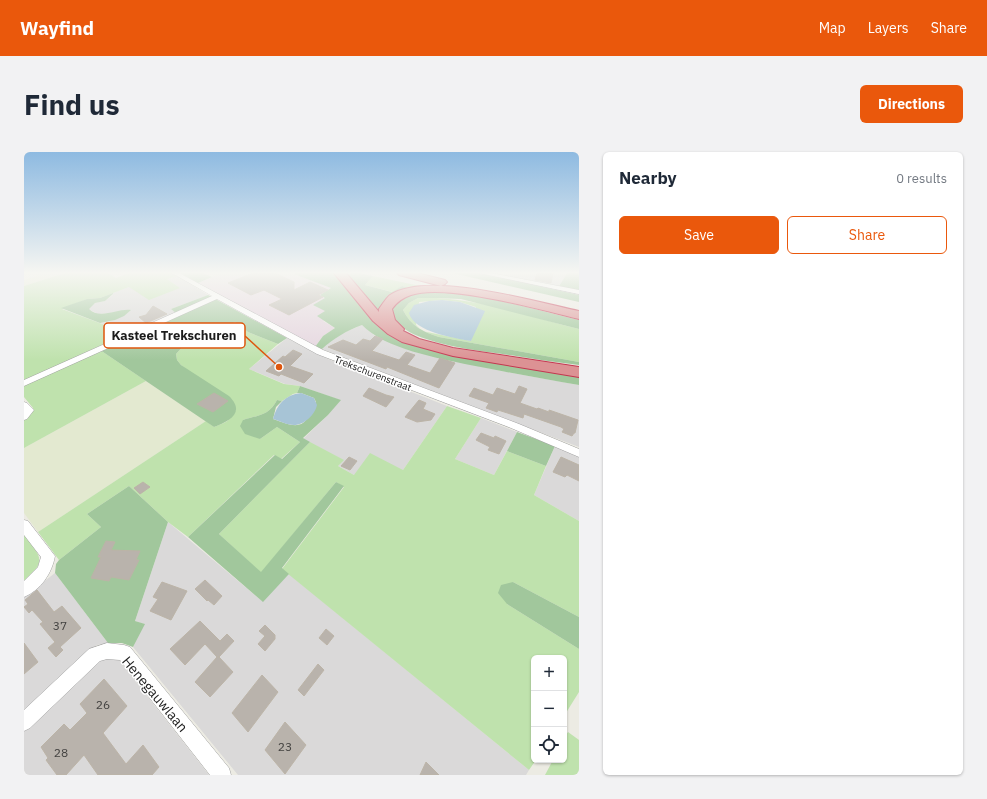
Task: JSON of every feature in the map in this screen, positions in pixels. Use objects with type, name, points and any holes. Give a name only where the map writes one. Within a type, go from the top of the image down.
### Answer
[{"type":"highway","points":[[363,302],[374,316],[390,329],[406,338],[437,348],[468,355],[579,372]]},
{"type":"highway","points":[[388,302],[385,309],[386,316],[395,328],[416,340],[437,348]]},
{"type":"highway","points":[[522,302],[579,315]]},
{"type":"highway","points":[[562,302],[579,306]]},
{"type":"street","points":[[24,383],[204,302]]},
{"type":"street","name":"Trekschurenstraat","points":[[228,302],[320,352],[515,426],[579,453]]},
{"type":"street","points":[[24,405],[29,410],[24,417]]},
{"type":"street","points":[[24,525],[48,556],[47,566],[38,578],[24,590]]},
{"type":"street","name":"Henegauwlaan","points":[[24,722],[95,655],[107,651],[124,653],[222,775]]},
{"type":"shaded area","points":[[189,302],[171,309],[176,313],[145,326],[140,324],[118,324],[114,328],[100,323],[109,322],[126,310],[98,314],[88,309],[95,303]]},
{"type":"shaded area","points":[[233,302],[326,302],[325,312],[318,316],[325,320],[323,321],[335,328],[323,336],[315,347]]},
{"type":"shaded area","points":[[362,325],[374,335],[408,350],[501,371],[579,385],[579,447],[322,349],[331,340]]},
{"type":"shaded area","points":[[287,338],[328,359],[447,406],[403,470],[354,475],[338,466],[343,460],[303,439],[328,415],[340,400],[300,386],[285,384],[249,369]]},
{"type":"shaded area","points":[[481,418],[517,432],[494,475],[455,459]]},
{"type":"shaded area","points":[[555,446],[579,456],[579,521],[534,495]]},
{"type":"shaded area","points":[[168,522],[262,601],[289,574],[529,770],[526,775],[238,775],[133,647],[144,624],[135,621]]},
{"type":"shaded area","points":[[55,573],[108,643],[97,645],[89,650],[24,712],[24,597]]},
{"type":"shaded area","points":[[107,659],[119,660],[209,775],[24,775],[24,728],[97,661]]},
{"type":"green space","points":[[24,302],[79,302],[62,309],[129,334],[24,381]]},
{"type":"green space","points":[[78,302],[100,302],[95,303],[89,309],[98,314],[131,310],[124,316],[115,320],[100,323],[61,308]]},
{"type":"green space","points":[[189,302],[221,302],[287,338],[278,344],[248,332],[235,322],[185,344],[176,354],[177,360],[181,365],[229,396],[234,402],[236,412],[234,416],[214,427],[100,350],[177,314],[171,309]]},
{"type":"green space","points":[[318,302],[367,302],[407,340],[579,377],[579,385],[428,356],[384,340],[362,325],[340,335],[322,349],[315,347],[323,336],[335,328],[317,316],[325,311],[313,305]]},
{"type":"green space","points":[[369,302],[395,302],[384,319]]},
{"type":"green space","points":[[396,302],[411,302],[403,310],[406,316],[418,328],[439,337],[579,362],[579,365],[439,343],[420,337],[404,329],[394,319],[391,306]]},
{"type":"green space","points":[[411,302],[419,302],[416,325],[420,329],[406,316],[403,310]]},
{"type":"green space","points":[[460,302],[469,302],[499,308],[579,329],[579,362],[439,337],[425,332],[471,341],[476,307]]},
{"type":"green space","points":[[473,302],[506,302],[579,320],[579,329]]},
{"type":"green space","points":[[235,322],[248,332],[278,344],[249,369],[284,384],[300,386],[297,393],[282,401],[277,400],[267,412],[243,420],[260,439],[277,427],[300,442],[281,459],[274,455],[188,537],[168,522],[129,486],[87,514],[101,527],[59,560],[38,532],[206,421],[214,427],[225,422],[232,416],[236,409],[181,365],[177,360],[176,354],[185,344]]},
{"type":"green space","points":[[100,350],[146,381],[24,448],[24,419],[30,415],[33,408],[24,397],[24,385]]},
{"type":"green space","points":[[146,381],[206,421],[38,532],[24,513],[24,448]]},
{"type":"green space","points":[[300,386],[341,400],[328,415],[303,438],[310,442],[219,534],[261,572],[336,482],[344,486],[282,568],[289,574],[263,602],[188,537],[275,455],[282,459],[300,442],[277,427],[260,439],[245,434],[240,426],[243,420],[267,412],[277,400],[282,401],[276,407],[273,419],[295,425],[304,422],[312,411],[316,402],[314,398],[297,393]]},
{"type":"green space","points":[[447,406],[481,418],[455,459],[494,475],[507,451],[546,466],[534,495],[579,521],[579,617],[513,582],[507,604],[579,649],[579,692],[567,711],[567,655],[531,655],[531,763],[534,763],[529,770],[282,569],[344,487],[336,482],[261,573],[219,534],[310,442],[344,460],[338,466],[354,475],[370,453],[403,470]]},
{"type":"green space","points":[[517,432],[555,446],[546,466],[507,451]]},
{"type":"green space","points":[[129,486],[168,522],[135,621],[145,624],[133,647],[122,643],[108,643],[55,573],[56,564],[59,560],[101,527],[87,514]]},
{"type":"green space","points":[[24,534],[38,555],[39,565],[24,585]]},
{"type":"green space","points":[[513,582],[579,617],[579,649],[507,604],[498,593],[501,585]]},
{"type":"green space","points":[[568,732],[579,740],[579,775],[545,775],[551,763],[567,763]]},
{"type":"water","points":[[425,302],[460,302],[485,311],[471,341],[445,336],[418,325],[412,320],[409,313],[414,305]]},
{"type":"water","points":[[301,393],[314,398],[317,405],[316,409],[308,419],[298,425],[294,425],[286,424],[273,419],[282,401],[290,396]]},
{"type":"building","points":[[275,302],[313,302],[289,315],[269,305]]},
{"type":"building","points":[[153,306],[167,314],[146,323],[139,317],[146,315]]},
{"type":"building","points":[[375,336],[383,339],[372,351],[399,360],[406,352],[415,355],[407,365],[430,373],[440,358],[455,363],[439,388],[387,367],[386,369],[328,347],[343,340],[356,345],[363,339],[370,341]]},
{"type":"building","points":[[293,350],[302,354],[290,366],[313,374],[304,383],[281,374],[279,376],[266,371],[283,356],[285,357]]},
{"type":"building","points":[[519,386],[527,389],[520,403],[549,412],[549,410],[578,420],[575,433],[572,436],[562,432],[564,429],[561,427],[524,414],[523,418],[498,410],[497,412],[486,408],[489,403],[469,396],[474,388],[493,395],[497,388],[515,394]]},
{"type":"building","points":[[369,388],[394,397],[386,407],[363,396]]},
{"type":"building","points":[[214,393],[228,401],[213,412],[197,404]]},
{"type":"building","points":[[419,400],[426,403],[423,409],[435,414],[431,420],[417,422],[405,417]]},
{"type":"building","points":[[481,433],[494,438],[495,436],[506,441],[499,454],[488,450],[490,447],[476,440]]},
{"type":"building","points":[[349,457],[357,461],[350,470],[341,466]]},
{"type":"building","points":[[561,457],[579,465],[579,481],[567,475],[565,477],[553,472]]},
{"type":"building","points":[[143,482],[150,487],[140,494],[134,488]]},
{"type":"building","points":[[106,541],[115,542],[111,550],[140,551],[136,560],[139,560],[129,580],[111,577],[109,581],[91,578],[101,557],[98,557]]},
{"type":"building","points":[[205,580],[222,596],[214,605],[208,600],[207,601],[195,589]]},
{"type":"building","points":[[162,582],[187,591],[171,620],[150,611],[158,599],[153,597]]},
{"type":"building","points":[[37,590],[54,612],[62,606],[81,628],[60,647],[63,650],[56,657],[48,648],[55,642],[40,624],[43,622],[32,610],[29,613],[24,607],[28,604],[25,600]]},
{"type":"building","points":[[200,621],[220,641],[227,634],[234,641],[219,657],[233,672],[210,697],[195,682],[217,657],[205,644],[185,665],[170,649]]},
{"type":"building","points":[[265,625],[275,635],[275,639],[265,651],[258,644],[265,636],[259,631]]},
{"type":"building","points":[[326,629],[334,636],[327,645],[319,638]]},
{"type":"building","points":[[24,643],[38,662],[24,674]]},
{"type":"building","points":[[318,664],[324,670],[304,696],[298,690]]},
{"type":"building","points":[[262,675],[278,692],[248,732],[232,713]]},
{"type":"building","points":[[104,679],[127,706],[103,733],[126,764],[143,745],[159,767],[152,775],[98,775],[84,755],[66,775],[57,775],[46,760],[48,758],[41,747],[64,724],[70,730],[87,713],[80,704]]},
{"type":"building","points":[[285,722],[306,745],[285,774],[265,750]]},
{"type":"building","points":[[426,762],[439,775],[420,775]]},
{"type":"place","name":"Kasteel Trekschuren","points":[[279,367]]}]
